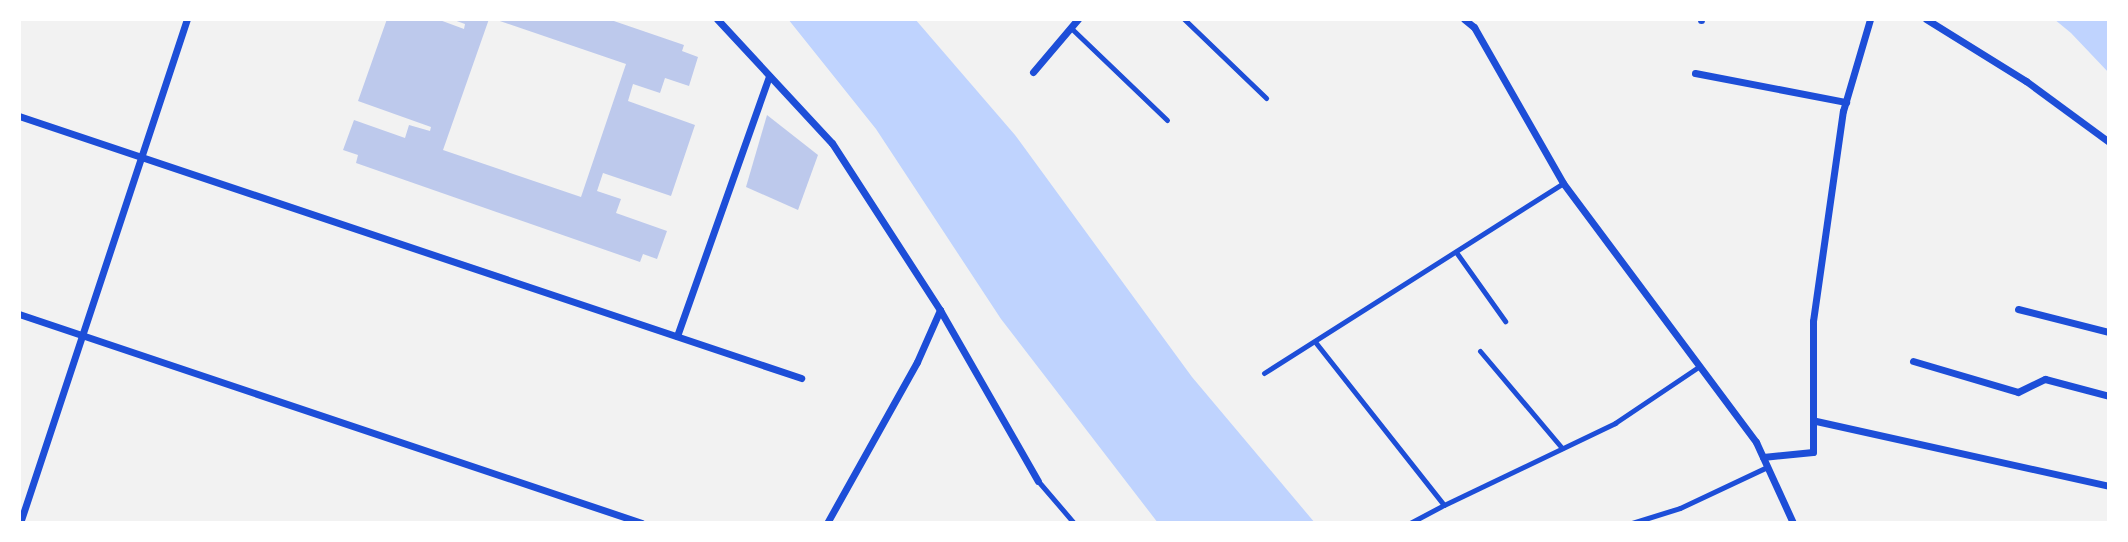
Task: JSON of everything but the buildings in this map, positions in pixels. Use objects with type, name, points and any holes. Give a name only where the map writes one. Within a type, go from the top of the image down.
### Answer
[{"type":"street","points":[[20,523],[187,19]]},
{"type":"street","points":[[717,19],[832,143],[940,310],[1038,481]]},
{"type":"street","points":[[1033,72],[1078,19]]},
{"type":"street","points":[[1464,19],[1474,27],[1563,183],[1633,273],[1697,368],[1763,457],[1793,523]]},
{"type":"street","points":[[1474,27],[1481,19]]},
{"type":"street","points":[[1763,457],[1813,452],[1816,421],[1813,321],[1846,102],[1870,19]]},
{"type":"street","points":[[1926,19],[2026,81],[2109,142]]},
{"type":"street","points":[[1695,73],[1846,102]]},
{"type":"street","points":[[677,336],[769,76]]},
{"type":"street","points":[[19,117],[801,378]]},
{"type":"street","points":[[2018,309],[2109,332]]},
{"type":"street","points":[[827,523],[917,362],[940,310]]},
{"type":"street","points":[[19,314],[642,523]]},
{"type":"street","points":[[1913,361],[2018,391],[2045,379],[2109,396]]},
{"type":"street","points":[[1816,421],[2109,486]]},
{"type":"lane","points":[[1184,19],[1266,98]]},
{"type":"lane","points":[[1071,27],[1167,120]]},
{"type":"lane","points":[[1264,373],[1316,343],[1563,183]]},
{"type":"lane","points":[[1456,252],[1505,321]]},
{"type":"lane","points":[[1316,343],[1444,505]]},
{"type":"lane","points":[[1480,351],[1562,448]]},
{"type":"lane","points":[[1410,523],[1615,423],[1697,368]]},
{"type":"lane","points":[[1632,523],[1680,508],[1767,467]]},
{"type":"lane","points":[[1038,481],[1073,523]]},
{"type":"water","points":[[788,19],[915,19],[1015,135],[1192,377],[1315,523],[1158,523],[1001,319],[876,129]]},
{"type":"water","points":[[2054,19],[2109,19],[2109,73],[2071,33]]}]
